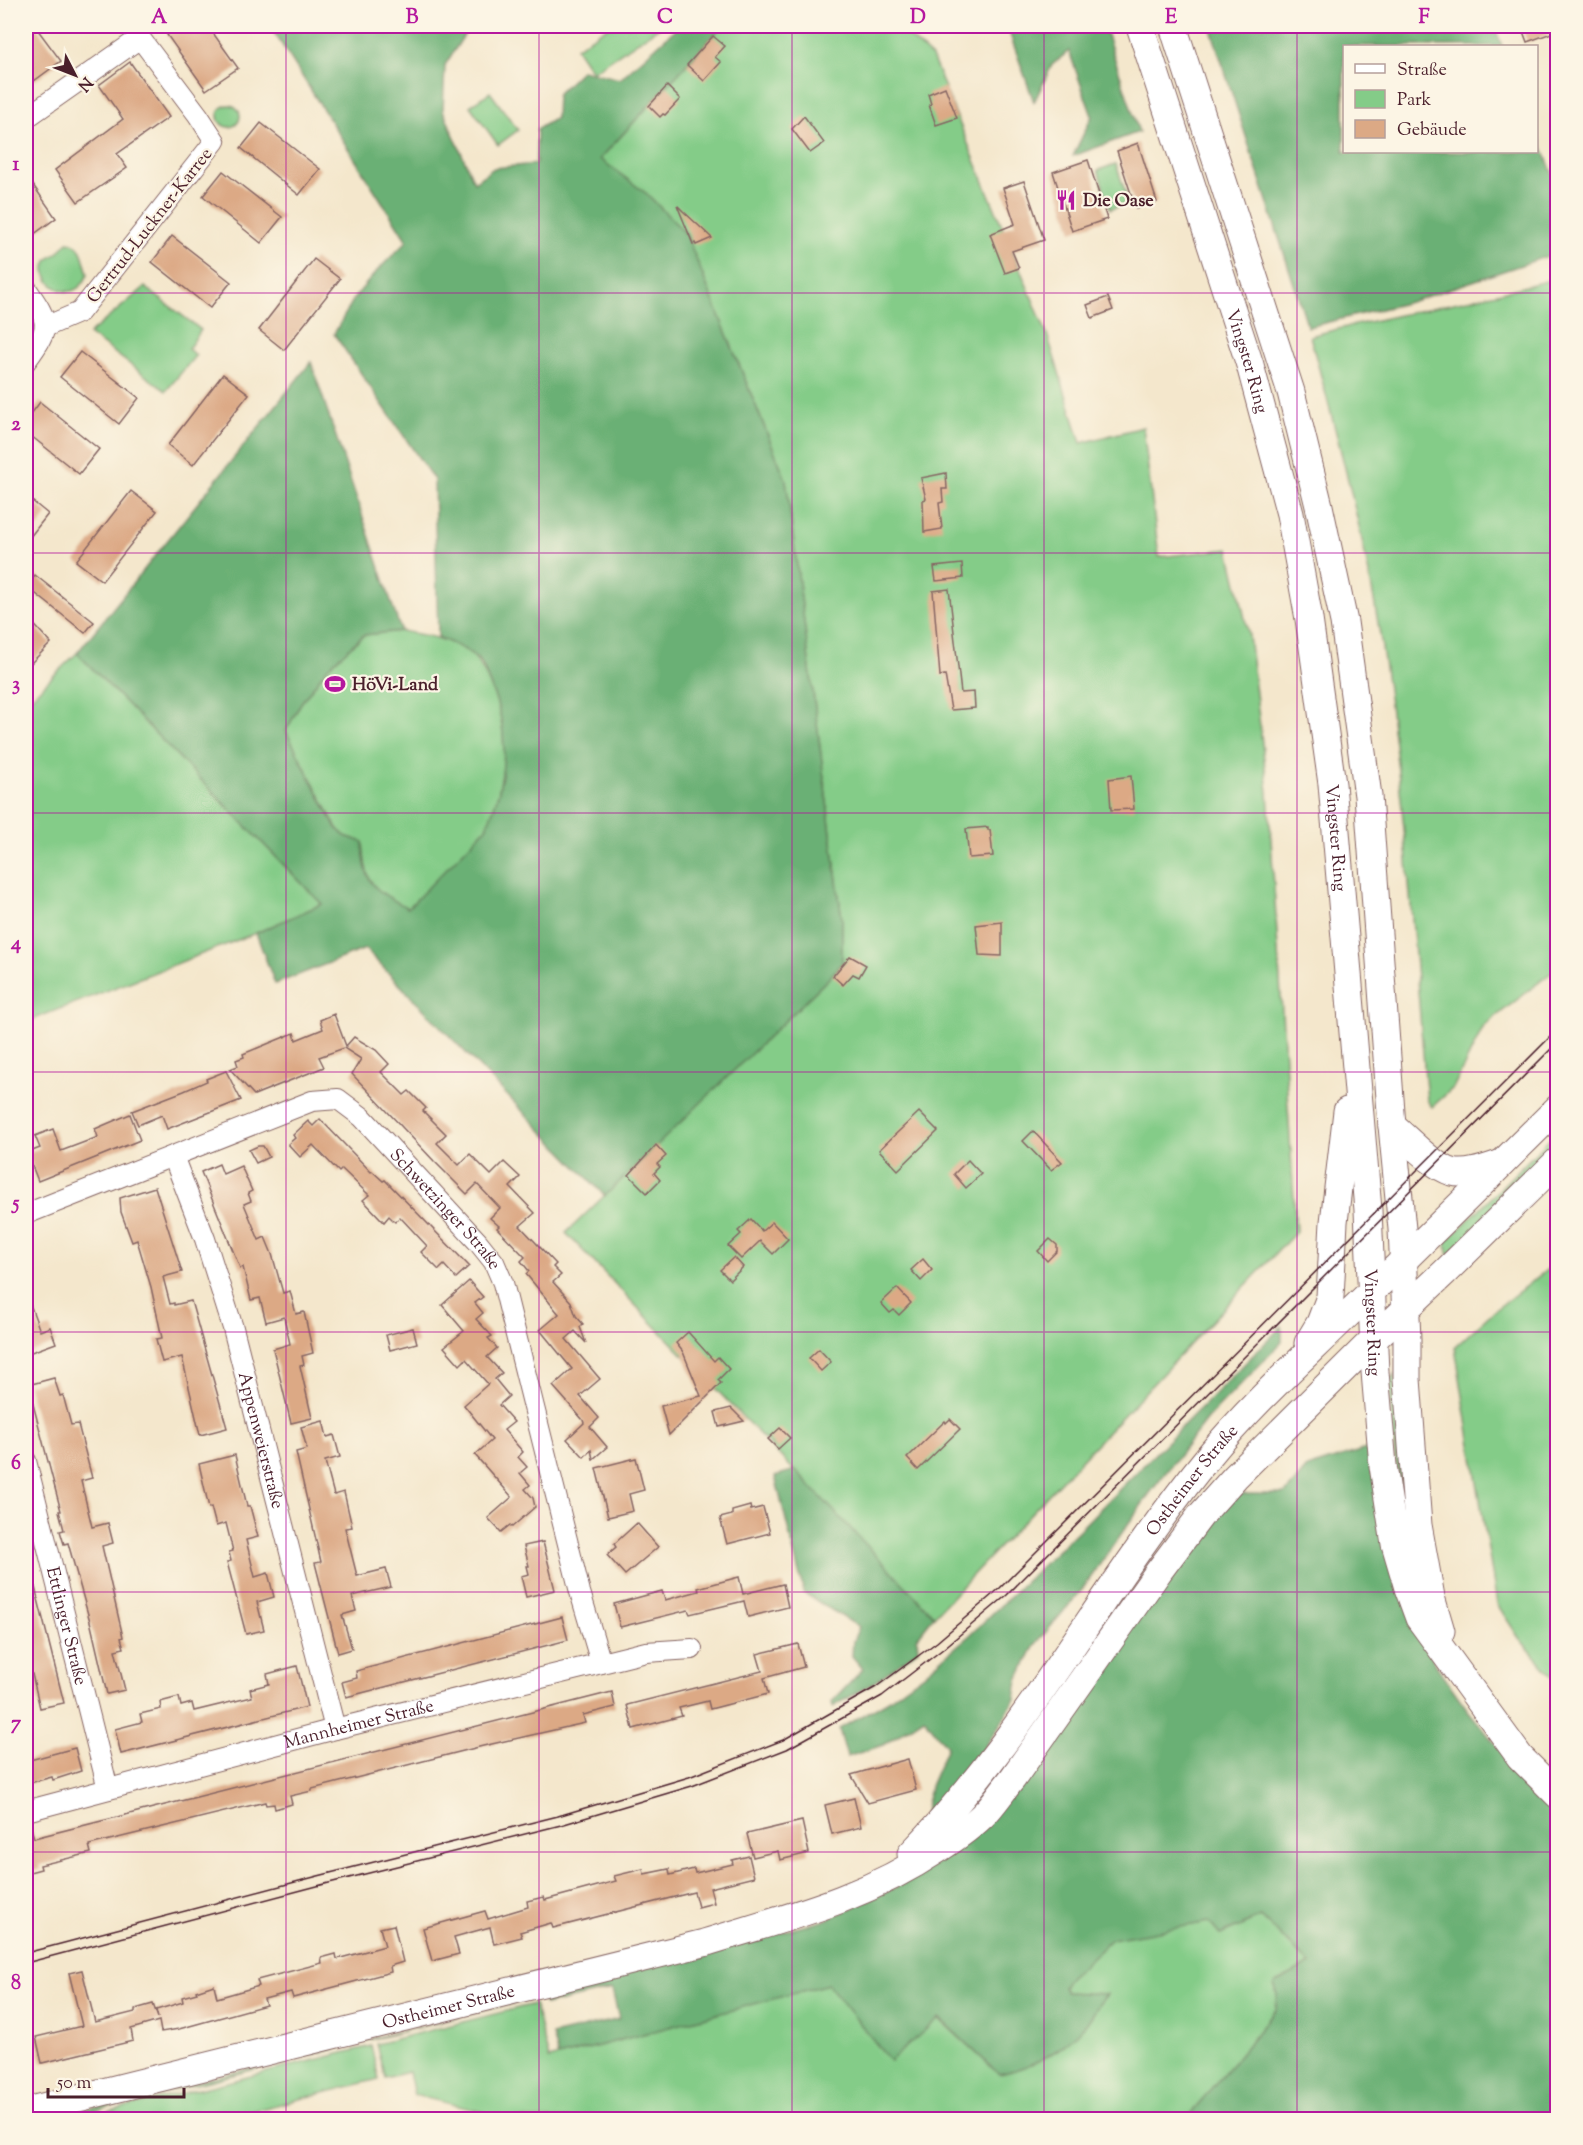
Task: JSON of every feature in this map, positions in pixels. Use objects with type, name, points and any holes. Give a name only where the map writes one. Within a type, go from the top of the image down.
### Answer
[{"type":"main road","name":"Vingster Ring","points":[[1140,26],[1250,365],[1290,513],[1310,619],[1332,784],[1353,1057],[1368,1210],[1373,1340],[1383,1466],[1395,1544],[1419,1618],[1520,1757],[1557,1796]]},
{"type":"main road","name":"Vingster Ring","points":[[1173,26],[1291,392],[1344,622],[1368,796],[1404,1260],[1407,1379],[1418,1525],[1431,1597],[1450,1661]]},
{"type":"main road","points":[[1295,1365],[1320,1323],[1330,1297],[1334,1222],[1353,1057]]},
{"type":"main road","name":"Ostheimer Straße","points":[[868,1889],[908,1857],[941,1823],[1057,1671],[1132,1558],[1209,1455],[1295,1365],[1557,1108]]},
{"type":"main road","points":[[1392,1126],[1422,1152],[1452,1172],[1477,1171],[1503,1162]]},
{"type":"main road","name":"Ostheimer Straße","points":[[26,2111],[704,1943],[794,1917],[868,1889],[921,1861],[982,1816],[1013,1778],[1159,1571],[1201,1515],[1235,1477],[1557,1161]]},
{"type":"main road","points":[[961,1797],[968,1811],[982,1816]]},
{"type":"street","name":"Gertrud-Luckner-Karree","points":[[26,118],[140,38],[215,141],[80,312],[45,327]]},
{"type":"street","points":[[26,288],[45,316],[42,339],[26,361]]},
{"type":"street","name":"Schwetzinger Straße","points":[[26,1214],[312,1101],[338,1099],[362,1117],[494,1262],[503,1283],[580,1592],[601,1663]]},
{"type":"street","name":"Appenweierstraße","points":[[173,1156],[205,1239],[233,1328],[335,1729]]},
{"type":"street","name":"Ettlinger Straße","points":[[26,1461],[108,1789]]},
{"type":"street","name":"Mannheimer Straße","points":[[26,1811],[335,1729],[646,1652],[692,1649]]},
{"type":"green space","points":[[270,26],[470,26],[445,65],[443,110],[474,182],[494,168],[536,164],[537,129],[556,118],[557,94],[582,70],[620,79],[679,26],[722,26],[600,159],[647,194],[686,234],[786,480],[842,920],[842,963],[605,1196],[365,949],[275,984],[256,933],[322,904],[77,653],[311,362],[401,631],[364,635],[328,667],[301,703],[286,731],[336,828],[345,836],[363,842],[366,868],[373,884],[378,890],[408,908],[486,828],[493,811],[504,756],[501,720],[497,702],[481,663],[467,651],[438,637],[434,480],[334,334],[355,297],[407,241]]},
{"type":"green space","points":[[609,26],[661,26],[592,72],[576,48]]},
{"type":"green space","points":[[722,26],[897,26],[932,57],[1047,334],[1081,443],[1143,427],[1159,557],[1229,549],[1249,636],[1268,792],[1296,1232],[934,1616],[566,1233],[842,963],[842,920],[786,480],[686,234],[647,194],[600,159]]},
{"type":"green space","points":[[1007,26],[1104,26],[1139,132],[1073,156],[1092,116],[1069,51],[1052,65],[1034,102]]},
{"type":"green space","points":[[1210,26],[1494,26],[1502,45],[1343,45],[1343,153],[1538,153],[1538,136],[1557,185],[1557,253],[1410,302],[1308,327]]},
{"type":"green space","points":[[490,92],[518,130],[498,145],[470,106]]},
{"type":"green space","points":[[229,105],[237,108],[240,116],[237,124],[229,127],[221,124],[218,116],[221,108]]},
{"type":"green space","points":[[1116,164],[1129,203],[1110,209],[1098,170]]},
{"type":"green space","points":[[68,242],[80,249],[88,274],[82,285],[74,290],[66,291],[51,284],[45,269],[48,259]]},
{"type":"green space","points":[[1557,278],[1557,968],[1484,1026],[1453,1088],[1432,1107],[1427,1100],[1403,820],[1383,654],[1361,534],[1310,336]]},
{"type":"green space","points":[[145,287],[201,330],[188,349],[196,355],[166,391],[89,334]]},
{"type":"green space","points":[[401,631],[444,640],[467,651],[475,658],[486,675],[497,702],[504,738],[502,775],[486,828],[408,909],[386,896],[373,884],[366,868],[363,842],[345,836],[337,828],[286,731],[301,703],[328,667],[364,635]]},
{"type":"green space","points":[[77,653],[322,904],[256,933],[26,1022],[26,702]]},
{"type":"green space","points":[[1557,1132],[1557,1147],[1449,1255],[1446,1242]]},
{"type":"green space","points":[[1557,1262],[1557,1682],[1519,1638],[1497,1604],[1455,1347],[1495,1310]]},
{"type":"green space","points":[[1282,1326],[1282,1342],[1207,1419],[1150,1493],[1081,1591],[1034,1646],[1018,1680],[1015,1699],[1001,1723],[970,1768],[947,1795],[925,1813],[930,1786],[947,1747],[924,1718],[883,1745],[847,1757],[839,1729],[887,1701],[924,1674],[970,1635],[1080,1529]]},
{"type":"green space","points":[[1395,1375],[1406,1534],[1395,1456],[1389,1382]]},
{"type":"green space","points":[[1369,1448],[1412,1624],[1438,1668],[1467,1709],[1497,1746],[1557,1809],[1557,2119],[1186,2119],[1276,2010],[1275,1983],[1310,1964],[1261,1917],[1220,1935],[1209,1922],[1112,1939],[1066,1981],[1063,1987],[1066,1992],[1107,1994],[1086,2024],[1057,2050],[1023,2067],[999,2074],[939,2018],[890,2061],[828,1984],[558,2057],[552,2035],[619,2019],[612,1989],[545,2005],[542,1992],[823,1921],[899,1886],[951,1854],[1232,1494],[1285,1494],[1307,1468]]},
{"type":"green space","points":[[795,1470],[934,1616],[917,1638],[918,1650],[873,1683],[833,1707],[832,1702],[863,1669],[852,1656],[853,1641],[859,1627],[804,1593],[775,1476]]},
{"type":"green space","points":[[1261,1917],[1310,1964],[1275,1983],[1276,2010],[1186,2119],[511,2119],[414,2095],[409,2072],[385,2078],[376,2044],[534,2004],[549,2059],[828,1984],[890,2060],[938,2018],[999,2074],[1035,2063],[1046,2057],[1084,2026],[1107,1995],[1066,1992],[1063,1987],[1066,1981],[1112,1938],[1209,1922],[1220,1935]]},
{"type":"green space","points":[[535,1998],[60,2119],[42,2120]]},
{"type":"green space","points":[[371,2046],[379,2079],[221,2119],[79,2119]]},
{"type":"building","points":[[26,26],[35,26],[61,61],[34,81],[26,69]]},
{"type":"building","points":[[180,26],[208,26],[238,68],[206,90],[167,35]]},
{"type":"building","points":[[1521,26],[1557,26],[1557,31],[1527,42]]},
{"type":"building","points":[[713,36],[725,46],[715,57],[721,62],[704,81],[687,65]]},
{"type":"building","points":[[130,62],[169,117],[117,154],[127,168],[78,202],[55,170],[123,119],[99,85]]},
{"type":"building","points":[[667,86],[680,99],[665,115],[660,117],[649,106]]},
{"type":"building","points":[[945,87],[957,118],[936,125],[928,94]]},
{"type":"building","points":[[804,116],[824,143],[810,153],[792,129]]},
{"type":"building","points":[[261,123],[320,169],[299,195],[241,148]]},
{"type":"building","points":[[1138,143],[1157,202],[1136,209],[1117,151]]},
{"type":"building","points":[[1088,160],[1107,219],[1072,231],[1053,172]]},
{"type":"building","points":[[223,171],[282,217],[261,243],[203,196]]},
{"type":"building","points":[[26,175],[56,218],[26,240]]},
{"type":"building","points":[[1024,181],[1044,240],[1012,251],[1019,268],[1005,273],[990,234],[1015,224],[1003,188]]},
{"type":"building","points":[[677,205],[712,238],[696,245],[693,244]]},
{"type":"building","points":[[172,236],[231,282],[210,308],[152,262]]},
{"type":"building","points":[[314,259],[340,279],[284,350],[259,330]]},
{"type":"building","points":[[1108,297],[1113,310],[1092,318],[1087,305]]},
{"type":"building","points":[[80,352],[139,398],[119,424],[60,377]]},
{"type":"building","points":[[223,374],[249,394],[193,465],[168,445]]},
{"type":"building","points":[[40,402],[99,449],[79,474],[26,432],[26,421]]},
{"type":"building","points":[[946,473],[947,489],[942,489],[943,502],[939,503],[942,529],[924,532],[923,500],[926,499],[921,478]]},
{"type":"building","points":[[131,491],[157,511],[102,581],[76,561]]},
{"type":"building","points":[[26,496],[48,514],[26,542]]},
{"type":"building","points":[[962,564],[963,578],[936,581],[934,567]]},
{"type":"building","points":[[35,575],[94,622],[85,633],[26,586]]},
{"type":"building","points":[[949,589],[961,693],[974,692],[975,708],[951,710],[945,675],[940,676],[933,591]]},
{"type":"building","points":[[26,616],[51,643],[26,668]]},
{"type":"building","points":[[1131,776],[1134,809],[1111,810],[1109,779]]},
{"type":"building","points":[[988,827],[993,856],[969,858],[966,829]]},
{"type":"building","points":[[1002,922],[1002,956],[979,955],[976,925]]},
{"type":"building","points":[[850,956],[866,965],[859,977],[853,974],[843,985],[833,976]]},
{"type":"building","points":[[334,1014],[346,1046],[354,1037],[376,1050],[389,1064],[381,1072],[404,1095],[409,1091],[426,1108],[423,1111],[446,1134],[437,1143],[459,1165],[470,1154],[491,1175],[504,1162],[520,1177],[510,1187],[535,1213],[520,1226],[556,1264],[553,1267],[561,1275],[553,1282],[571,1302],[576,1316],[583,1324],[580,1327],[586,1343],[575,1331],[566,1339],[600,1379],[580,1396],[599,1418],[590,1427],[607,1447],[593,1459],[591,1450],[584,1457],[567,1439],[584,1423],[553,1386],[572,1369],[540,1330],[559,1314],[526,1274],[529,1271],[521,1261],[525,1257],[490,1218],[500,1208],[477,1184],[467,1194],[434,1161],[352,1074],[361,1059],[344,1048],[319,1057],[324,1067],[254,1095],[230,1069],[238,1066],[236,1060],[244,1057],[243,1054],[294,1033],[296,1040],[323,1029],[320,1020]]},
{"type":"building","points":[[226,1071],[241,1100],[167,1129],[162,1115],[138,1125],[132,1111],[184,1091]]},
{"type":"building","points":[[919,1112],[938,1131],[898,1170],[879,1150]]},
{"type":"building","points":[[130,1114],[140,1140],[38,1181],[27,1153],[40,1148],[35,1136],[53,1129],[61,1151],[98,1137],[95,1129]]},
{"type":"building","points":[[320,1119],[371,1172],[383,1181],[385,1180],[469,1266],[456,1278],[444,1265],[439,1270],[421,1252],[427,1246],[400,1217],[395,1222],[389,1216],[384,1222],[363,1200],[369,1195],[342,1169],[339,1172],[313,1145],[300,1157],[288,1144],[295,1138],[293,1135],[308,1121],[313,1126]]},
{"type":"building","points":[[1033,1131],[1062,1162],[1051,1170],[1023,1141]]},
{"type":"building","points":[[656,1145],[666,1156],[657,1164],[660,1167],[654,1173],[660,1180],[647,1193],[629,1175]]},
{"type":"building","points":[[263,1146],[269,1157],[256,1163],[249,1150]]},
{"type":"building","points":[[968,1160],[981,1174],[966,1188],[954,1174]]},
{"type":"building","points":[[219,1164],[223,1174],[241,1166],[252,1191],[248,1193],[251,1201],[244,1204],[259,1240],[265,1237],[283,1293],[290,1291],[296,1314],[304,1312],[313,1353],[302,1356],[304,1365],[300,1366],[312,1418],[291,1423],[273,1349],[290,1344],[284,1317],[266,1322],[260,1298],[251,1300],[243,1267],[240,1268],[201,1172]]},
{"type":"building","points":[[155,1187],[182,1272],[163,1277],[170,1304],[191,1301],[227,1428],[200,1435],[182,1357],[162,1362],[156,1339],[162,1338],[151,1287],[137,1240],[132,1242],[121,1212],[120,1198]]},
{"type":"building","points":[[751,1219],[762,1231],[772,1222],[788,1239],[773,1254],[760,1241],[741,1259],[728,1246],[741,1234],[738,1231]]},
{"type":"building","points":[[1050,1239],[1057,1245],[1057,1251],[1047,1261],[1038,1251]]},
{"type":"building","points":[[734,1257],[743,1267],[730,1280],[720,1270]]},
{"type":"building","points":[[923,1259],[932,1270],[921,1281],[911,1270]]},
{"type":"building","points":[[469,1281],[483,1297],[475,1303],[483,1313],[476,1319],[492,1336],[488,1338],[497,1348],[487,1357],[502,1373],[495,1379],[509,1396],[499,1405],[514,1422],[504,1430],[523,1452],[518,1457],[527,1467],[520,1473],[530,1485],[525,1489],[533,1498],[535,1507],[512,1527],[510,1525],[501,1532],[488,1518],[512,1497],[475,1455],[492,1440],[464,1405],[488,1384],[466,1359],[460,1365],[444,1347],[464,1331],[442,1305]]},
{"type":"building","points":[[897,1288],[911,1303],[899,1315],[894,1310],[890,1313],[881,1303]]},
{"type":"building","points":[[27,1296],[40,1331],[50,1327],[56,1343],[26,1354]]},
{"type":"building","points":[[413,1328],[417,1343],[390,1350],[386,1335]]},
{"type":"building","points":[[688,1332],[714,1361],[718,1357],[729,1369],[718,1380],[721,1383],[669,1435],[661,1406],[701,1396],[683,1352],[676,1343]]},
{"type":"building","points":[[819,1349],[831,1362],[821,1371],[809,1358]]},
{"type":"building","points":[[54,1378],[60,1396],[63,1395],[71,1425],[78,1424],[92,1478],[81,1481],[92,1527],[108,1523],[113,1543],[102,1546],[123,1637],[121,1638],[124,1648],[115,1650],[125,1690],[107,1694],[68,1543],[64,1544],[60,1531],[64,1530],[59,1511],[61,1511],[28,1385]]},
{"type":"building","points":[[731,1408],[744,1421],[719,1427],[715,1412]]},
{"type":"building","points":[[950,1419],[960,1429],[918,1470],[907,1458],[945,1421],[946,1423]]},
{"type":"building","points":[[323,1421],[327,1437],[334,1435],[340,1457],[325,1461],[334,1495],[344,1492],[352,1527],[345,1528],[357,1576],[386,1569],[391,1587],[352,1596],[356,1611],[342,1615],[352,1649],[338,1653],[315,1563],[321,1562],[296,1452],[307,1449],[301,1427]]},
{"type":"building","points":[[780,1428],[790,1438],[778,1449],[768,1439]]},
{"type":"building","points":[[235,1455],[247,1506],[250,1506],[258,1537],[246,1540],[255,1577],[268,1573],[274,1597],[257,1602],[264,1630],[246,1634],[227,1562],[231,1561],[229,1552],[233,1551],[226,1523],[216,1526],[211,1507],[209,1508],[199,1464]]},
{"type":"building","points":[[636,1458],[644,1490],[629,1494],[633,1511],[608,1517],[596,1468]]},
{"type":"building","points":[[750,1506],[751,1510],[763,1507],[770,1533],[727,1544],[720,1518],[732,1515],[732,1511]]},
{"type":"building","points":[[637,1523],[658,1547],[625,1575],[607,1555],[616,1547],[614,1544]]},
{"type":"building","points":[[543,1542],[555,1590],[526,1597],[521,1576],[529,1574],[527,1566],[529,1566],[524,1546]]},
{"type":"building","points":[[31,1571],[64,1703],[40,1708],[32,1674],[26,1676],[26,1572]]},
{"type":"building","points":[[739,1577],[743,1594],[783,1584],[788,1607],[748,1617],[744,1601],[690,1614],[688,1610],[620,1627],[614,1604],[662,1591],[665,1600]]},
{"type":"building","points":[[562,1617],[568,1640],[346,1697],[342,1682],[357,1678],[356,1671]]},
{"type":"building","points":[[798,1644],[804,1667],[764,1678],[768,1694],[710,1709],[708,1701],[679,1708],[682,1716],[633,1729],[627,1705],[762,1671],[757,1654]]},
{"type":"building","points":[[297,1666],[307,1707],[121,1754],[115,1729],[142,1722],[140,1714],[161,1709],[160,1702],[179,1697],[181,1706],[192,1703],[194,1711],[252,1697],[250,1689],[269,1684],[267,1674]]},
{"type":"building","points":[[612,1692],[615,1707],[583,1715],[585,1723],[312,1789],[312,1791],[290,1796],[292,1804],[275,1809],[274,1804],[266,1805],[265,1802],[89,1845],[91,1853],[40,1865],[41,1869],[26,1873],[26,1828],[31,1828],[34,1838]]},
{"type":"building","points":[[75,1748],[81,1771],[53,1780],[52,1777],[26,1784],[26,1761]]},
{"type":"building","points":[[908,1759],[916,1790],[868,1803],[851,1775]]},
{"type":"building","points":[[854,1798],[861,1827],[832,1834],[825,1805]]},
{"type":"building","points":[[802,1821],[809,1853],[780,1860],[778,1851],[753,1857],[747,1834]]},
{"type":"building","points":[[749,1856],[754,1877],[710,1888],[714,1903],[698,1907],[694,1892],[553,1928],[551,1923],[520,1932],[522,1937],[494,1944],[490,1927],[454,1937],[459,1954],[432,1961],[423,1928],[485,1911],[488,1919],[528,1907],[527,1901],[544,1897],[545,1900],[616,1881],[614,1876],[643,1869],[644,1874],[669,1869],[670,1875],[694,1869],[695,1873],[733,1864],[732,1860]]},
{"type":"building","points":[[394,1925],[403,1962],[390,1966],[391,1972],[293,1998],[291,1992],[264,1999],[266,2005],[179,2029],[161,2032],[159,2021],[131,2029],[133,2041],[42,2063],[36,2037],[82,2026],[69,1973],[82,1970],[95,2022],[135,2012],[135,2009],[153,2004],[158,2018],[156,2010],[183,2002],[182,1997],[214,1985],[217,1998],[259,1986],[257,1980],[322,1963],[321,1958],[336,1954],[337,1959],[385,1946],[380,1928]]},
{"type":"tram line","points":[[26,1953],[558,1816],[689,1777],[783,1740],[876,1687],[937,1642],[1000,1588],[1558,1029]]},
{"type":"tram line","points":[[26,1963],[321,1885],[561,1825],[692,1786],[787,1749],[882,1696],[1007,1595],[1558,1042]]},
{"type":"place","name":"Die Oase","points":[[1066,200]]},
{"type":"place","name":"HöVi-Land","points":[[335,684]]}]
